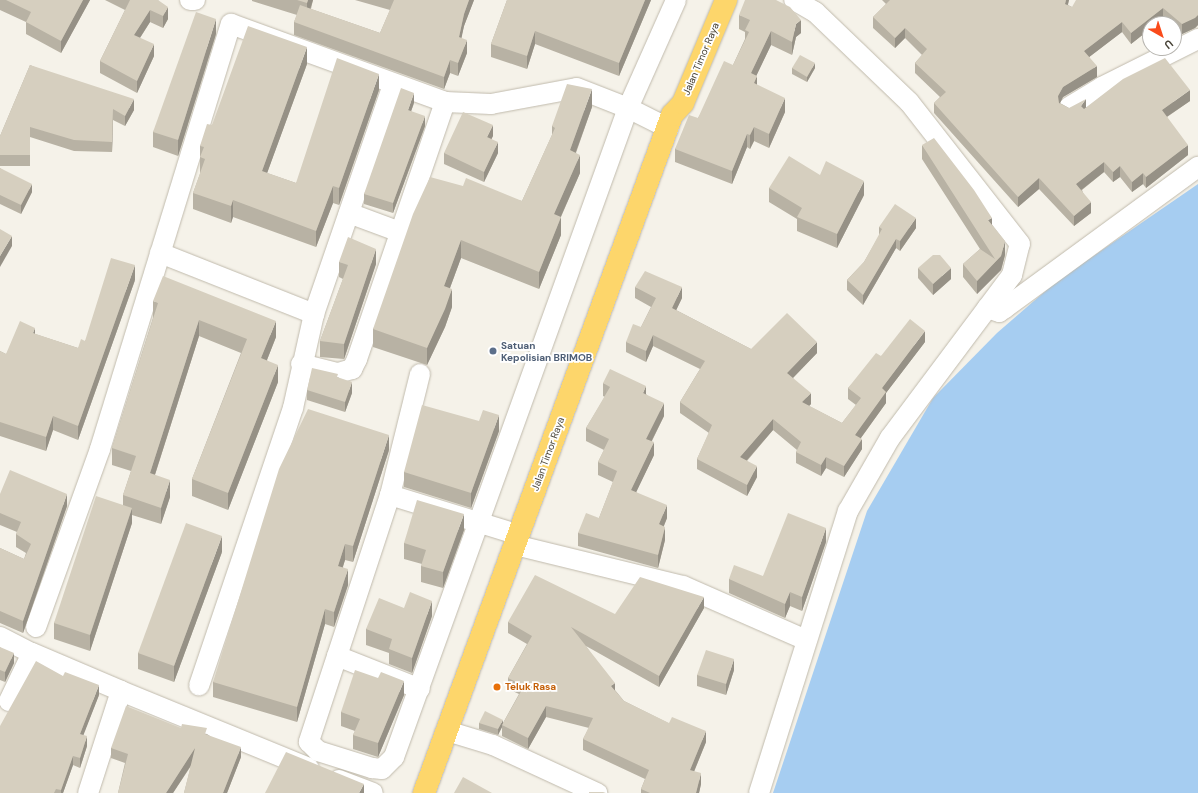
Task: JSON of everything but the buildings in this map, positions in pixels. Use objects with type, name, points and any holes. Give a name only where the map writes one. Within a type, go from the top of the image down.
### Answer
[{"type":"highway","name":"Jalan Timor Raya","points":[[670,121],[670,98],[710,0]]},
{"type":"highway","name":"Jalan Timor Raya","points":[[424,793],[670,121],[683,103],[726,0]]},
{"type":"street","points":[[190,0],[195,0]]},
{"type":"street","points":[[420,374],[405,443],[390,495],[309,742],[318,751],[382,769],[394,757],[420,689],[628,108],[676,0]]},
{"type":"street","points":[[759,793],[806,640],[848,511],[890,438],[1012,275],[1019,256],[1020,244],[1014,232],[909,102],[815,12],[794,0]]},
{"type":"street","points":[[36,627],[100,449],[231,24],[393,85],[445,102],[492,104],[577,88],[628,108],[670,121]]},
{"type":"street","points":[[1069,107],[1102,86],[1198,39]]},
{"type":"street","points":[[199,686],[293,408],[300,364],[314,314],[393,85]]},
{"type":"street","points":[[300,364],[338,373],[352,369],[445,102]]},
{"type":"street","points":[[987,308],[999,312],[1082,249],[1098,242],[1198,167]]},
{"type":"street","points":[[349,213],[400,232]]},
{"type":"street","points":[[160,253],[314,314]]},
{"type":"street","points":[[293,408],[314,414]]},
{"type":"street","points":[[386,435],[405,443]]},
{"type":"street","points":[[390,495],[480,524],[517,540],[683,586],[806,640]]},
{"type":"street","points":[[0,637],[32,653],[121,691],[372,793]]},
{"type":"street","points":[[9,701],[32,653]]},
{"type":"street","points":[[337,656],[420,689]]},
{"type":"street","points":[[88,793],[121,691]]},
{"type":"street","points":[[447,731],[493,745],[597,793]]},
{"type":"water","points":[[1198,184],[1198,793],[773,793],[867,511],[933,398],[997,333],[1057,281]]},
{"type":"place","name":"Satuan Kepolisian BRIMOB","points":[[493,351]]},
{"type":"place","name":"Teluk Rasa","points":[[497,687]]}]
